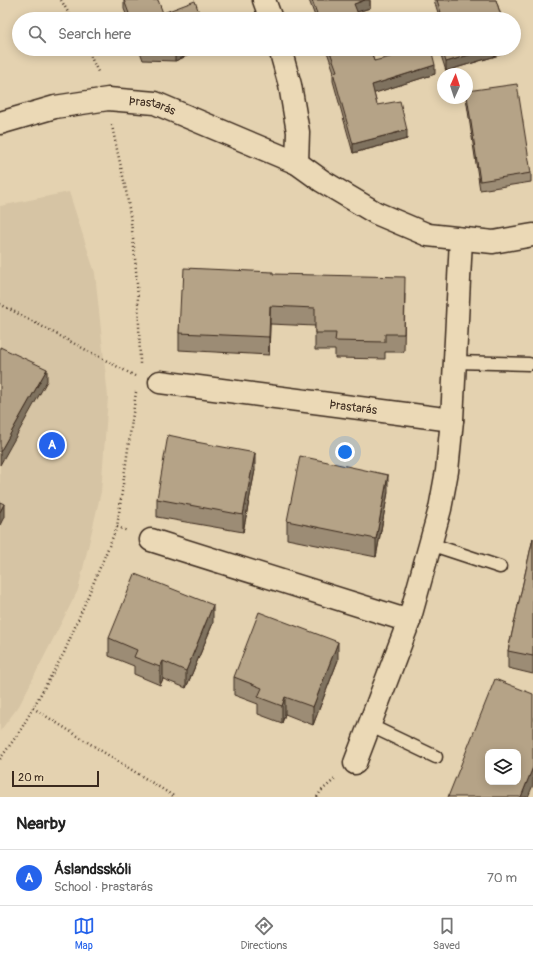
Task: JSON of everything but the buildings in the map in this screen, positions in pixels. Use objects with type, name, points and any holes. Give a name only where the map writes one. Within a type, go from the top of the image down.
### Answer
[{"type":"street","points":[[264,0],[268,12]]},
{"type":"street","points":[[282,56],[290,86],[298,132],[297,163]]},
{"type":"street","name":"Þrastarás","points":[[0,123],[55,107],[108,99],[155,103],[297,163],[322,180],[376,212],[428,235],[492,242],[533,234]]},
{"type":"street","points":[[355,763],[409,621],[440,509],[447,471],[452,420],[461,239]]},
{"type":"street","name":"Þrastarás","points":[[160,382],[452,420]]},
{"type":"street","points":[[151,540],[409,621]]},
{"type":"lane","points":[[455,362],[529,364]]},
{"type":"lane","points":[[430,544],[500,567]]},
{"type":"lane","points":[[370,725],[436,757]]},
{"type":"path","points":[[61,0],[68,12]]},
{"type":"path","points":[[108,99],[117,154],[129,208],[139,315],[139,371]]},
{"type":"path","points":[[0,304],[138,378]]},
{"type":"path","points":[[0,759],[20,731],[64,653],[118,527],[136,390]]},
{"type":"path","points":[[33,708],[175,797]]},
{"type":"shaded area","points":[[69,192],[95,273],[108,397],[101,492],[78,590],[19,706],[0,731],[0,206]]},
{"type":"place","name":"Áslandsskóli","points":[[52,445]]}]
